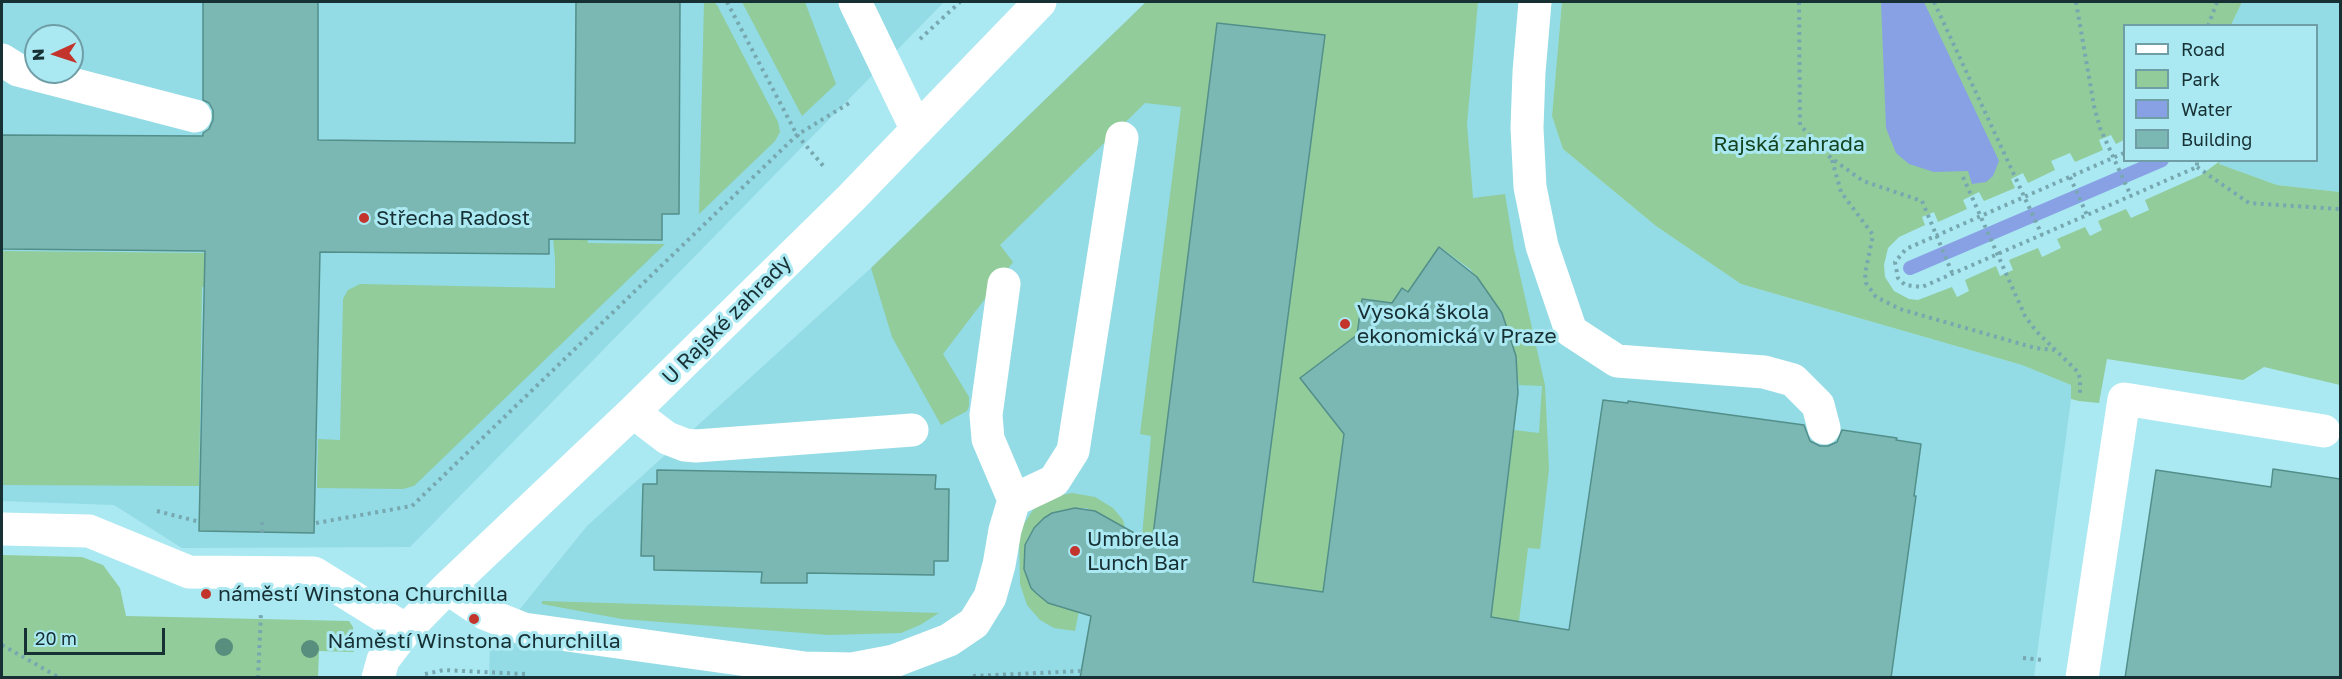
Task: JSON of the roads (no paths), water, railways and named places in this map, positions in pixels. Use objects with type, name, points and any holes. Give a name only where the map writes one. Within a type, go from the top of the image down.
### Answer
[{"type":"street","points":[[855,2],[916,130]]},
{"type":"street","name":"U Rajské zahrady","points":[[406,630],[851,198],[1040,2]]},
{"type":"street","points":[[1535,2],[1527,128],[1530,187],[1542,246],[1570,332],[1617,361],[1764,372],[1793,380],[1818,405],[1824,428]]},
{"type":"street","points":[[2,60],[18,70],[195,116]]},
{"type":"street","points":[[1014,500],[1054,481],[1073,451],[1122,138]]},
{"type":"street","points":[[447,588],[486,614],[524,629],[777,670],[852,669],[894,661],[949,640],[974,623],[990,597],[1014,500],[988,440],[986,415],[1004,284]]},
{"type":"street","points":[[2082,678],[2124,399],[2324,431]]},
{"type":"street","points":[[633,412],[667,438],[685,445],[696,446],[912,430]]},
{"type":"street","points":[[2,529],[89,531],[189,572],[314,573],[406,630],[383,660],[378,678]]},
{"type":"water","points":[[1881,2],[1924,2],[1999,161],[1993,176],[1986,182],[1972,184],[1968,171],[1934,172],[1909,164],[1896,153],[1886,128]]},
{"type":"waterway","points":[[1910,268],[2157,162]]},
{"type":"place","name":"Střecha Radost","points":[[364,218]]},
{"type":"place","name":"Vysoká škola ekonomická v Praze","points":[[1345,324]]},
{"type":"place","name":"Umbrella Lunch Bar","points":[[1075,551]]},
{"type":"place","name":"náměstí Winstona Churchilla","points":[[206,594]]},
{"type":"place","name":"Náměstí Winstona Churchilla","points":[[474,619]]},
{"type":"park label","name":"Rajská zahrada","points":[[1789,144]]}]
